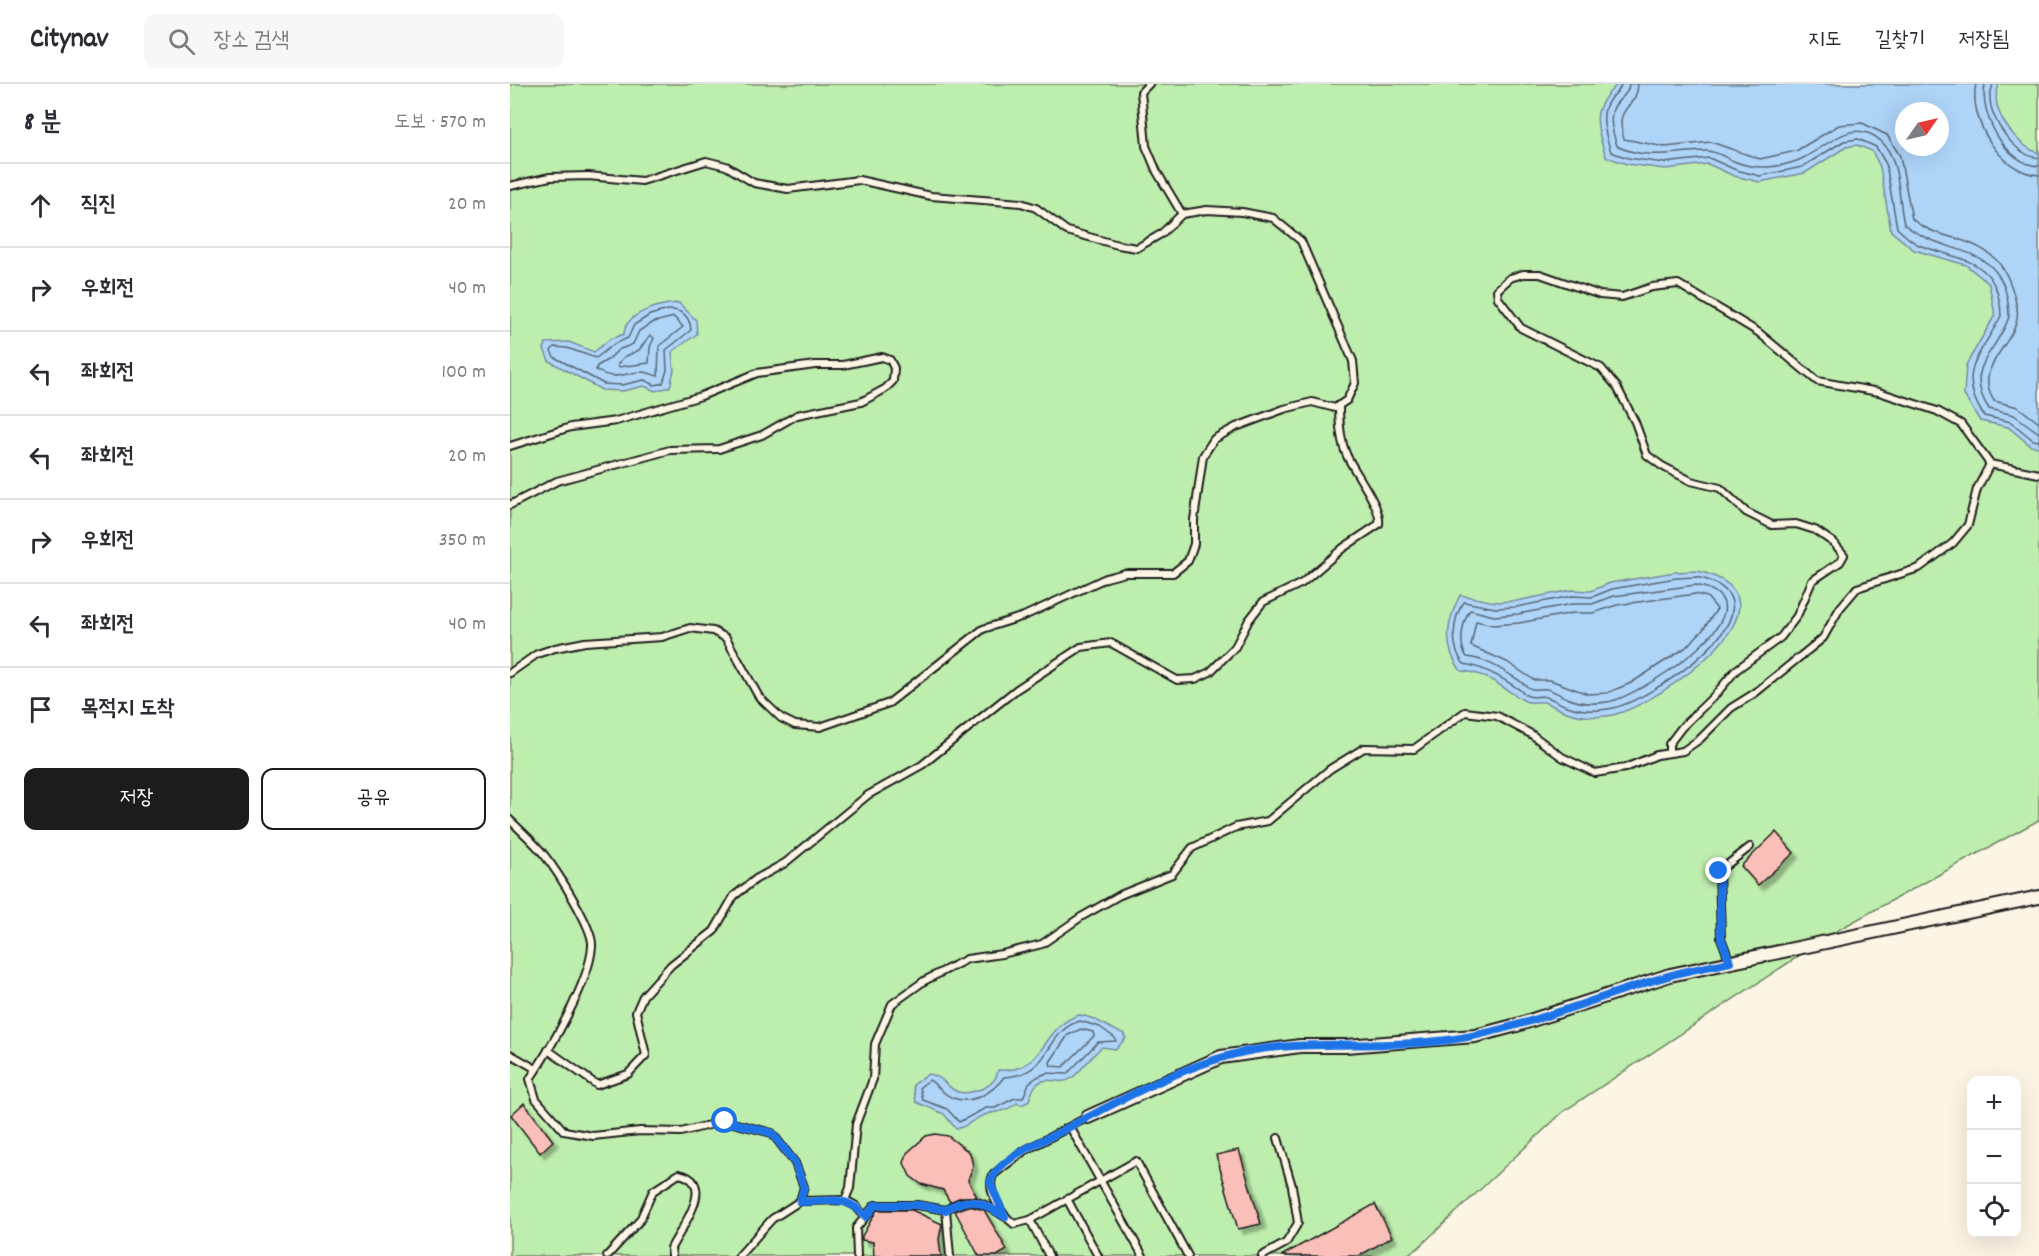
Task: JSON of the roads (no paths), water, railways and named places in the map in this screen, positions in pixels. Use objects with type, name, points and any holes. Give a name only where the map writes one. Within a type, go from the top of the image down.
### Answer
[{"type":"street","points":[[1088,1117],[1221,1057],[1278,1048],[1382,1044],[1474,1036],[1517,1025],[1670,975],[1892,930],[2039,897]]},
{"type":"lane","points":[[1149,84],[1141,92],[1146,146],[1156,172],[1182,214]]},
{"type":"lane","points":[[510,186],[549,177],[588,176],[642,181],[706,161],[726,166],[754,183],[788,189],[859,180],[931,196],[1021,203],[1036,208],[1067,231],[1137,248],[1161,234],[1182,214],[1207,210],[1242,212],[1273,218],[1301,241],[1353,361],[1355,383],[1347,400],[1335,408],[1312,402],[1284,409],[1236,427],[1215,440],[1203,456],[1194,520],[1194,544],[1188,561],[1173,573],[1125,573],[1106,578],[1024,616],[983,629],[889,703],[820,727],[795,725],[781,718],[759,697],[726,639],[714,631],[690,628],[662,637],[585,642],[555,648],[537,654],[510,673]]},
{"type":"lane","points":[[1670,753],[1669,744],[1682,727],[1715,695],[1736,669],[1781,637],[1797,616],[1812,581],[1840,562],[1844,555],[1834,543],[1815,530],[1796,524],[1772,525],[1746,512],[1720,488],[1691,481],[1662,466],[1647,454],[1635,422],[1617,387],[1600,368],[1521,328],[1508,312],[1498,298],[1497,290],[1510,278],[1540,274],[1600,295],[1622,297],[1652,287],[1678,284],[1758,332],[1817,381],[1879,392],[1937,411],[1961,424],[1990,464],[2039,474]]},
{"type":"lane","points":[[510,446],[571,427],[616,421],[701,396],[757,373],[843,365],[882,357],[890,360],[894,368],[893,381],[885,389],[861,402],[797,415],[762,435],[719,449],[670,450],[558,481],[510,505]]},
{"type":"lane","points":[[548,1050],[597,1085],[628,1074],[646,1055],[636,1012],[643,996],[671,965],[714,931],[734,896],[756,879],[785,863],[868,795],[922,765],[1017,689],[1081,647],[1111,643],[1177,680],[1195,679],[1210,672],[1235,647],[1249,620],[1263,602],[1302,583],[1343,548],[1379,524],[1377,509],[1346,454],[1339,424],[1339,405]]},
{"type":"lane","points":[[845,1200],[850,1188],[856,1124],[873,1079],[876,1044],[892,1004],[924,981],[967,959],[1002,954],[1042,944],[1081,917],[1120,895],[1172,874],[1192,848],[1236,827],[1268,821],[1330,769],[1364,748],[1414,749],[1465,712],[1497,716],[1531,734],[1562,758],[1595,773],[1625,768],[1657,755],[1683,751],[1700,739],[1731,708],[1755,693],[1823,638],[1840,608],[1857,588],[1919,568],[1953,543],[1968,525],[1977,489],[1990,464]]},
{"type":"lane","points":[[510,820],[545,856],[580,912],[593,944],[584,975],[548,1050],[530,1079],[536,1099],[564,1131],[593,1136],[640,1131],[681,1132],[725,1121],[772,1133],[795,1163],[804,1187],[800,1202]]},
{"type":"lane","points":[[1730,962],[1721,938],[1719,871],[1750,847]]},
{"type":"lane","points":[[510,1054],[536,1069]]},
{"type":"lane","points":[[1005,1217],[990,1188],[993,1175],[1024,1151],[1088,1117]]},
{"type":"lane","points":[[1070,1127],[1143,1256]]},
{"type":"lane","points":[[1262,1256],[1286,1243],[1298,1223],[1292,1186],[1278,1138]]},
{"type":"lane","points":[[857,1256],[856,1228],[875,1205],[917,1205],[946,1210],[959,1201],[983,1203],[1014,1224],[1030,1220],[1136,1161],[1188,1256]]},
{"type":"lane","points":[[607,1256],[640,1220],[653,1191],[679,1174],[690,1176],[696,1183],[696,1202],[671,1248],[672,1256]]},
{"type":"lane","points":[[1067,1199],[1098,1256]]},
{"type":"lane","points":[[739,1256],[772,1219],[800,1202],[845,1200],[856,1206],[866,1217]]},
{"type":"lane","points":[[946,1210],[950,1256]]},
{"type":"lane","points":[[1030,1220],[1049,1256]]},
{"type":"water","points":[[1618,84],[1999,84],[1996,98],[2000,115],[2010,131],[2024,145],[2039,153],[2039,447],[2031,446],[2008,427],[1980,421],[1964,395],[1966,365],[1995,315],[1989,284],[1966,265],[1914,250],[1891,231],[1880,167],[1872,151],[1857,145],[1846,147],[1805,173],[1760,182],[1734,176],[1708,164],[1665,169],[1627,164],[1606,157],[1597,118],[1602,101]]},
{"type":"water","points":[[679,303],[696,320],[697,334],[672,352],[674,370],[670,387],[655,391],[644,386],[623,391],[602,390],[549,361],[544,349],[546,343],[569,342],[594,352],[610,339],[624,334],[630,320],[637,315],[654,307]]},
{"type":"water","points":[[1698,571],[1728,585],[1739,604],[1733,626],[1716,649],[1691,672],[1635,707],[1613,715],[1582,716],[1546,703],[1525,701],[1479,674],[1461,671],[1451,652],[1448,633],[1452,614],[1460,595],[1495,602],[1516,601],[1572,590],[1591,591],[1610,583],[1675,572]]},
{"type":"water","points":[[1079,1015],[1123,1033],[1126,1038],[1116,1049],[1102,1047],[1072,1078],[1063,1081],[1040,1082],[1028,1102],[1021,1105],[1017,1103],[1004,1110],[982,1116],[956,1129],[944,1114],[916,1102],[913,1085],[928,1074],[936,1076],[951,1088],[962,1093],[984,1088],[994,1081],[998,1070],[1014,1069],[1026,1064],[1035,1057],[1057,1029],[1066,1021]]}]
